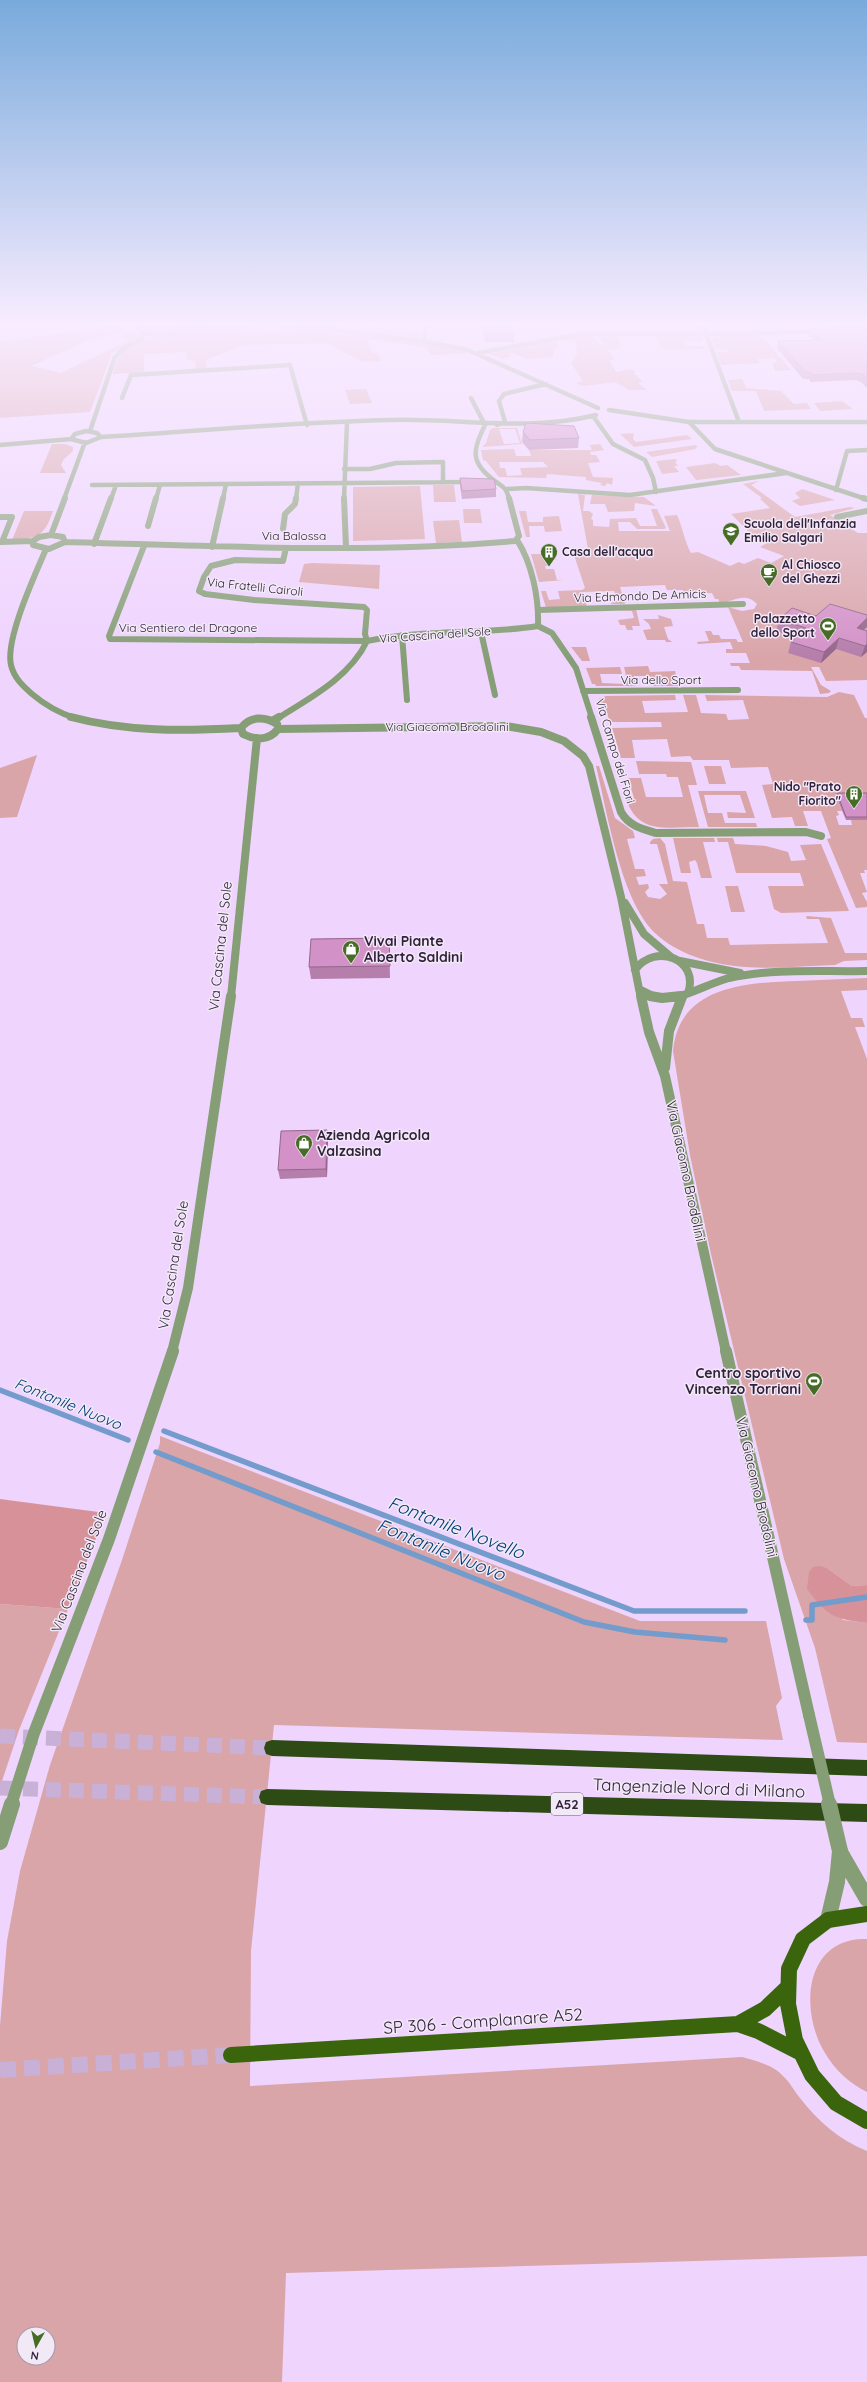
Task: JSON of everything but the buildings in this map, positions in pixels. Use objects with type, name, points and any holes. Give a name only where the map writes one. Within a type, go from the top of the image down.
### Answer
[{"type":"highway","name":"Tangenziale Nord di Milano","points":[[272,1748],[867,1768]]},
{"type":"highway","name":"Tangenziale Nord di Milano","points":[[267,1796],[867,1813]]},
{"type":"main road","points":[[867,1914],[840,1915],[828,1920],[808,1935],[800,1946],[789,1973],[787,1988],[789,2022],[799,2052],[806,2066],[826,2092],[850,2112],[867,2121]]},
{"type":"main road","points":[[738,2024],[756,2017],[770,2007],[787,1988]]},
{"type":"main road","points":[[738,2024],[758,2031],[799,2052]]},
{"type":"main road","name":"SP 306 - Complanare A52","points":[[231,2055],[738,2024]]},
{"type":"street","points":[[0,445],[71,439],[85,442],[95,440],[100,437]]},
{"type":"street","points":[[346,437],[344,469],[346,547]]},
{"type":"street","points":[[479,437],[475,447],[475,456],[493,480],[507,489],[526,488],[618,495],[656,492],[786,473]]},
{"type":"street","points":[[608,437],[612,444],[645,460],[654,478],[656,492]]},
{"type":"street","points":[[703,437],[713,448],[836,490],[867,499]]},
{"type":"street","points":[[51,535],[85,442]]},
{"type":"street","points":[[836,490],[847,451],[867,450]]},
{"type":"street","points":[[344,469],[370,468],[396,463],[443,462],[443,482]]},
{"type":"street","points":[[485,481],[493,480]]},
{"type":"street","points":[[92,485],[477,482]]},
{"type":"street","points":[[283,529],[285,514],[295,504],[298,483]]},
{"type":"street","points":[[212,546],[226,484]]},
{"type":"street","points":[[94,544],[116,485]]},
{"type":"street","points":[[148,526],[160,485]]},
{"type":"street","points":[[507,489],[518,538],[524,552],[538,610],[538,626]]},
{"type":"street","points":[[837,517],[867,511]]},
{"type":"street","points":[[0,517],[12,517],[1,542],[33,541],[39,537],[51,535],[63,537],[65,542],[60,546],[46,549],[35,547],[33,541]]},
{"type":"street","name":"Via Balossa","points":[[65,542],[144,546],[286,548],[457,546],[518,538]]},
{"type":"street","name":"Via Sentiero del Dragone","points":[[144,546],[109,636],[110,638],[367,641]]},
{"type":"street","name":"Via Fratelli Cairoli","points":[[286,548],[283,561],[232,561],[213,565],[210,567],[199,591],[205,594],[248,600],[364,607],[366,610],[365,634],[367,641]]},
{"type":"street","points":[[46,549],[10,649],[12,669],[27,691],[45,705],[106,726],[153,730],[241,728]]},
{"type":"street","name":"Via Edmondo De Amicis","points":[[538,610],[743,604]]},
{"type":"street","name":"Via Cascina del Sole","points":[[272,721],[332,682],[362,651],[367,641],[402,635],[481,632],[538,626]]},
{"type":"street","name":"Via Campo dei Fiori","points":[[538,626],[549,631],[556,638],[576,668],[621,812],[632,824],[656,833],[806,832],[822,836]]},
{"type":"street","points":[[481,632],[495,695]]},
{"type":"street","points":[[402,635],[407,700]]},
{"type":"street","name":"Via dello Sport","points":[[583,691],[738,690]]},
{"type":"street","points":[[288,711],[286,716],[288,723],[299,729]]},
{"type":"street","points":[[252,720],[272,721],[278,725],[278,729],[268,737],[257,738],[244,734],[241,728],[244,723],[252,720]]},
{"type":"street","name":"Via Giacomo Brodolini","points":[[278,729],[498,726],[533,730],[561,740],[579,753],[589,766],[621,897],[635,970]]},
{"type":"street","name":"Via Cascina del Sole","points":[[0,1842],[34,1733],[109,1539],[178,1335],[188,1288],[211,1121],[228,1024],[257,738]]},
{"type":"street","name":"Via Giacomo Brodolini","points":[[621,897],[644,934],[675,959],[712,969],[756,974]]},
{"type":"street","points":[[657,956],[675,959],[686,968],[690,977],[692,986],[685,995],[668,1000],[653,997],[639,989],[635,970],[639,962],[646,958],[657,956]]},
{"type":"street","name":"Via Giacomo Brodolini","points":[[665,1076],[665,1045],[674,1012],[685,995],[706,984],[728,978],[756,974],[867,971]]},
{"type":"street","name":"Via Giacomo Brodolini","points":[[639,989],[649,1032],[665,1076],[690,1194],[840,1851],[867,1899]]},
{"type":"street","name":"Via Giacomo Brodolini","points":[[828,1920],[837,1882],[840,1851]]},
{"type":"shaded area","points":[[488,437],[502,437],[504,444],[520,443],[518,437],[520,437],[522,444],[482,447],[486,443]]},
{"type":"shaded area","points":[[623,437],[633,437],[636,442],[671,437],[690,437],[692,439],[634,447]]},
{"type":"shaded area","points":[[52,444],[65,444],[73,447],[73,451],[64,459],[61,465],[66,473],[40,473]]},
{"type":"shaded area","points":[[600,444],[604,450],[590,452],[591,455],[596,455],[600,462],[588,463],[593,477],[613,478],[612,485],[607,483],[605,486],[600,485],[602,483],[586,480],[586,477],[547,474],[546,478],[499,477],[486,461],[483,460],[481,450],[514,449],[516,456],[531,456],[529,450],[592,450],[590,445]],"holes":[[[499,462],[543,462],[548,467],[520,468],[522,475],[507,476],[505,468],[500,468]]]},
{"type":"shaded area","points":[[696,445],[698,447],[695,448],[696,449],[652,457],[646,452]]},
{"type":"shaded area","points":[[676,459],[677,461],[675,462],[678,466],[674,466],[679,472],[662,474],[656,461]]},
{"type":"shaded area","points":[[715,463],[721,466],[727,465],[741,475],[696,480],[686,467]]},
{"type":"shaded area","points":[[759,481],[751,485],[795,517],[850,507],[855,508],[830,515],[858,533],[867,533],[867,680],[826,681],[819,667],[811,667],[821,685],[831,691],[829,693],[820,694],[812,671],[741,670],[739,666],[731,666],[730,663],[750,663],[746,653],[726,653],[726,649],[733,649],[730,642],[698,644],[697,642],[709,641],[705,631],[711,631],[713,635],[719,635],[721,639],[736,639],[738,642],[743,642],[728,607],[742,611],[754,609],[757,604],[748,598],[739,598],[720,603],[718,599],[715,599],[712,593],[685,594],[683,590],[667,590],[665,585],[620,587],[625,604],[611,604],[618,601],[614,591],[583,592],[587,607],[546,608],[541,591],[546,591],[549,600],[560,599],[558,591],[582,590],[585,588],[572,549],[588,549],[578,494],[585,495],[583,511],[589,511],[593,514],[591,519],[593,520],[593,526],[609,527],[610,519],[636,518],[640,526],[657,526],[651,509],[657,509],[666,528],[637,529],[630,522],[618,522],[619,531],[670,531],[664,516],[677,515],[691,553],[698,552],[730,566],[739,562],[744,564],[758,558],[771,563],[784,556],[760,547],[767,543],[745,534],[749,532],[731,514],[770,508],[760,499],[762,498],[743,484]]},
{"type":"shaded area","points":[[433,485],[454,485],[456,502],[434,502]]},
{"type":"shaded area","points":[[420,486],[425,539],[353,541],[353,487]]},
{"type":"shaded area","points":[[802,489],[835,500],[800,506],[792,501],[800,498],[795,493]]},
{"type":"shaded area","points":[[592,495],[644,497],[656,506],[635,503],[634,511],[608,512],[605,504],[590,504]]},
{"type":"shaded area","points":[[463,509],[480,509],[482,523],[464,523]]},
{"type":"shaded area","points":[[24,511],[53,511],[50,520],[43,531],[39,534],[34,537],[12,540]]},
{"type":"shaded area","points":[[519,511],[526,511],[528,522],[543,522],[543,517],[559,516],[562,531],[545,532],[544,526],[529,526],[530,537],[526,537]]},
{"type":"shaded area","points":[[459,520],[462,542],[436,543],[433,521]]},
{"type":"shaded area","points":[[531,554],[556,554],[550,555],[551,559],[558,560],[547,560],[548,566],[545,566],[546,569],[554,569],[557,580],[564,580],[539,582]]},
{"type":"shaded area","points":[[304,564],[380,565],[379,589],[299,582]]},
{"type":"shaded area","points":[[636,609],[640,626],[632,626],[633,630],[627,630],[625,625],[620,625],[618,620],[634,618],[632,611],[615,610]]},
{"type":"shaded area","points":[[658,615],[671,619],[673,626],[664,627],[668,639],[672,642],[666,642],[665,640],[647,640],[643,630],[651,629],[649,624],[643,619],[659,619]]},
{"type":"shaded area","points":[[571,647],[586,647],[590,661],[582,661]]},
{"type":"shaded area","points":[[648,666],[650,672],[675,671],[679,686],[653,686],[650,676],[634,676],[636,686],[596,686],[595,684],[592,684],[586,668],[620,667],[622,674],[600,674],[602,683],[624,684],[623,680],[627,680],[624,667]]},
{"type":"shaded area","points":[[839,692],[854,695],[865,718],[867,718],[867,796],[836,796],[842,811],[837,811],[839,815],[836,816],[839,825],[852,825],[851,820],[867,812],[867,870],[864,870],[865,873],[860,873],[867,892],[862,893],[867,902],[867,907],[856,908],[827,839],[831,838],[821,811],[803,811],[808,826],[795,826],[792,817],[772,818],[762,785],[773,784],[768,767],[731,768],[729,760],[693,760],[690,756],[671,757],[667,739],[632,740],[635,758],[621,758],[612,728],[662,727],[661,722],[610,722],[604,705],[597,705],[596,703],[600,698],[606,696],[675,695],[676,700],[642,701],[645,713],[688,712],[683,695],[696,695],[701,713],[726,714],[728,720],[749,719],[743,700],[707,701],[705,695],[827,697]]},
{"type":"shaded area","points":[[37,755],[17,817],[0,818],[0,768]]},
{"type":"shaded area","points":[[636,761],[691,762],[697,785],[688,785],[699,827],[665,828],[645,823],[638,818],[631,810],[626,798],[634,798],[628,778],[641,778],[646,797],[683,797],[678,777],[667,777],[666,774],[639,774]]},
{"type":"shaded area","points":[[596,766],[599,766],[615,818],[633,831],[635,838],[627,839],[635,869],[644,869],[646,876],[636,877],[639,885],[648,884],[649,888],[645,892],[648,897],[660,899],[667,894],[659,884],[668,884],[657,844],[650,844],[653,839],[660,838],[665,844],[673,881],[687,882],[697,924],[704,924],[707,938],[728,938],[730,945],[828,943],[819,919],[807,919],[806,916],[831,918],[845,953],[867,953],[867,960],[844,961],[835,965],[772,968],[747,967],[701,959],[668,944],[651,929],[640,914],[631,895],[616,852]]},
{"type":"shaded area","points":[[704,766],[721,766],[726,784],[709,784]]},
{"type":"shaded area","points":[[698,791],[746,791],[755,818],[728,818],[727,812],[746,813],[740,795],[704,795],[708,813],[722,813],[725,823],[756,823],[757,827],[708,827]]},
{"type":"shaded area","points":[[673,838],[714,838],[715,842],[703,842],[712,878],[701,878],[695,860],[689,862],[691,873],[681,873]]},
{"type":"shaded area","points":[[717,838],[733,838],[735,844],[766,846],[788,852],[791,861],[806,860],[800,845],[821,844],[849,911],[781,913],[774,909],[768,886],[804,886],[800,873],[736,873],[728,842],[718,842]]},
{"type":"shaded area","points":[[725,886],[738,886],[745,912],[731,912]]},
{"type":"shaded area","name":"Centro sportivo Vincenzo Torriani","points":[[867,978],[867,990],[841,991],[851,1018],[862,1018],[865,1027],[855,1027],[867,1059],[867,1585],[852,1586],[827,1568],[813,1567],[843,1620],[867,1623],[867,1743],[837,1742],[815,1648],[784,1559],[711,1254],[690,1155],[673,1051],[678,1029],[688,1013],[701,1001],[718,992],[736,987],[777,982]]},
{"type":"shaded area","points":[[160,1436],[640,1621],[766,1621],[782,1698],[776,1706],[783,1740],[274,1725],[251,1951],[250,2086],[742,2057],[764,2064],[779,2072],[822,2122],[847,2141],[867,2151],[867,2256],[286,2273],[282,2382],[0,2382],[0,2026],[7,1941],[20,1871],[50,1765],[122,1560],[160,1443]]},
{"type":"shaded area","points":[[0,1499],[106,1513],[68,1609],[0,1604]]},
{"type":"shaded area","points":[[820,1566],[827,1568],[852,1586],[867,1585],[867,1623],[847,1620],[832,1615],[826,1611],[814,1598],[807,1589],[809,1572],[813,1567]]},
{"type":"shaded area","points":[[0,1604],[68,1609],[19,1730],[0,1787]]},
{"type":"shaded area","points":[[867,1939],[867,2092],[843,2076],[825,2053],[817,2036],[812,2017],[810,1998],[813,1980],[819,1963],[830,1950],[846,1942]]},
{"type":"waterway","name":"Fontanile Nuovo","points":[[0,1390],[128,1440]]},
{"type":"waterway","name":"Fontanile Novello","points":[[164,1431],[634,1611],[745,1611]]},
{"type":"waterway","name":"Fontanile Nuovo","points":[[156,1452],[584,1622],[635,1632],[725,1640]]},
{"type":"waterway","points":[[806,1620],[812,1620],[812,1605],[867,1597]]},
{"type":"tunnel","points":[[0,1736],[272,1748]]},
{"type":"tunnel","points":[[0,1788],[267,1797]]},
{"type":"tunnel","points":[[0,2070],[231,2055]]},
{"type":"place","name":"Scuola dell'Infanzia Emilio Salgari","points":[[731,546]]},
{"type":"place","name":"Casa dell'acqua","points":[[549,567]]},
{"type":"place","name":"Al Chiosco del Ghezzi","points":[[769,587]]},
{"type":"place","name":"Palazzetto dello Sport","points":[[828,641]]},
{"type":"place","name":"Nido \"Prato Fiorito\"","points":[[854,809]]},
{"type":"place","name":"Vivai Piante Alberto Saldini","points":[[351,964]]},
{"type":"place","name":"Azienda Agricola Valzasina","points":[[304,1158]]},
{"type":"place","name":"Centro sportivo Vincenzo Torriani","points":[[814,1396]]}]
